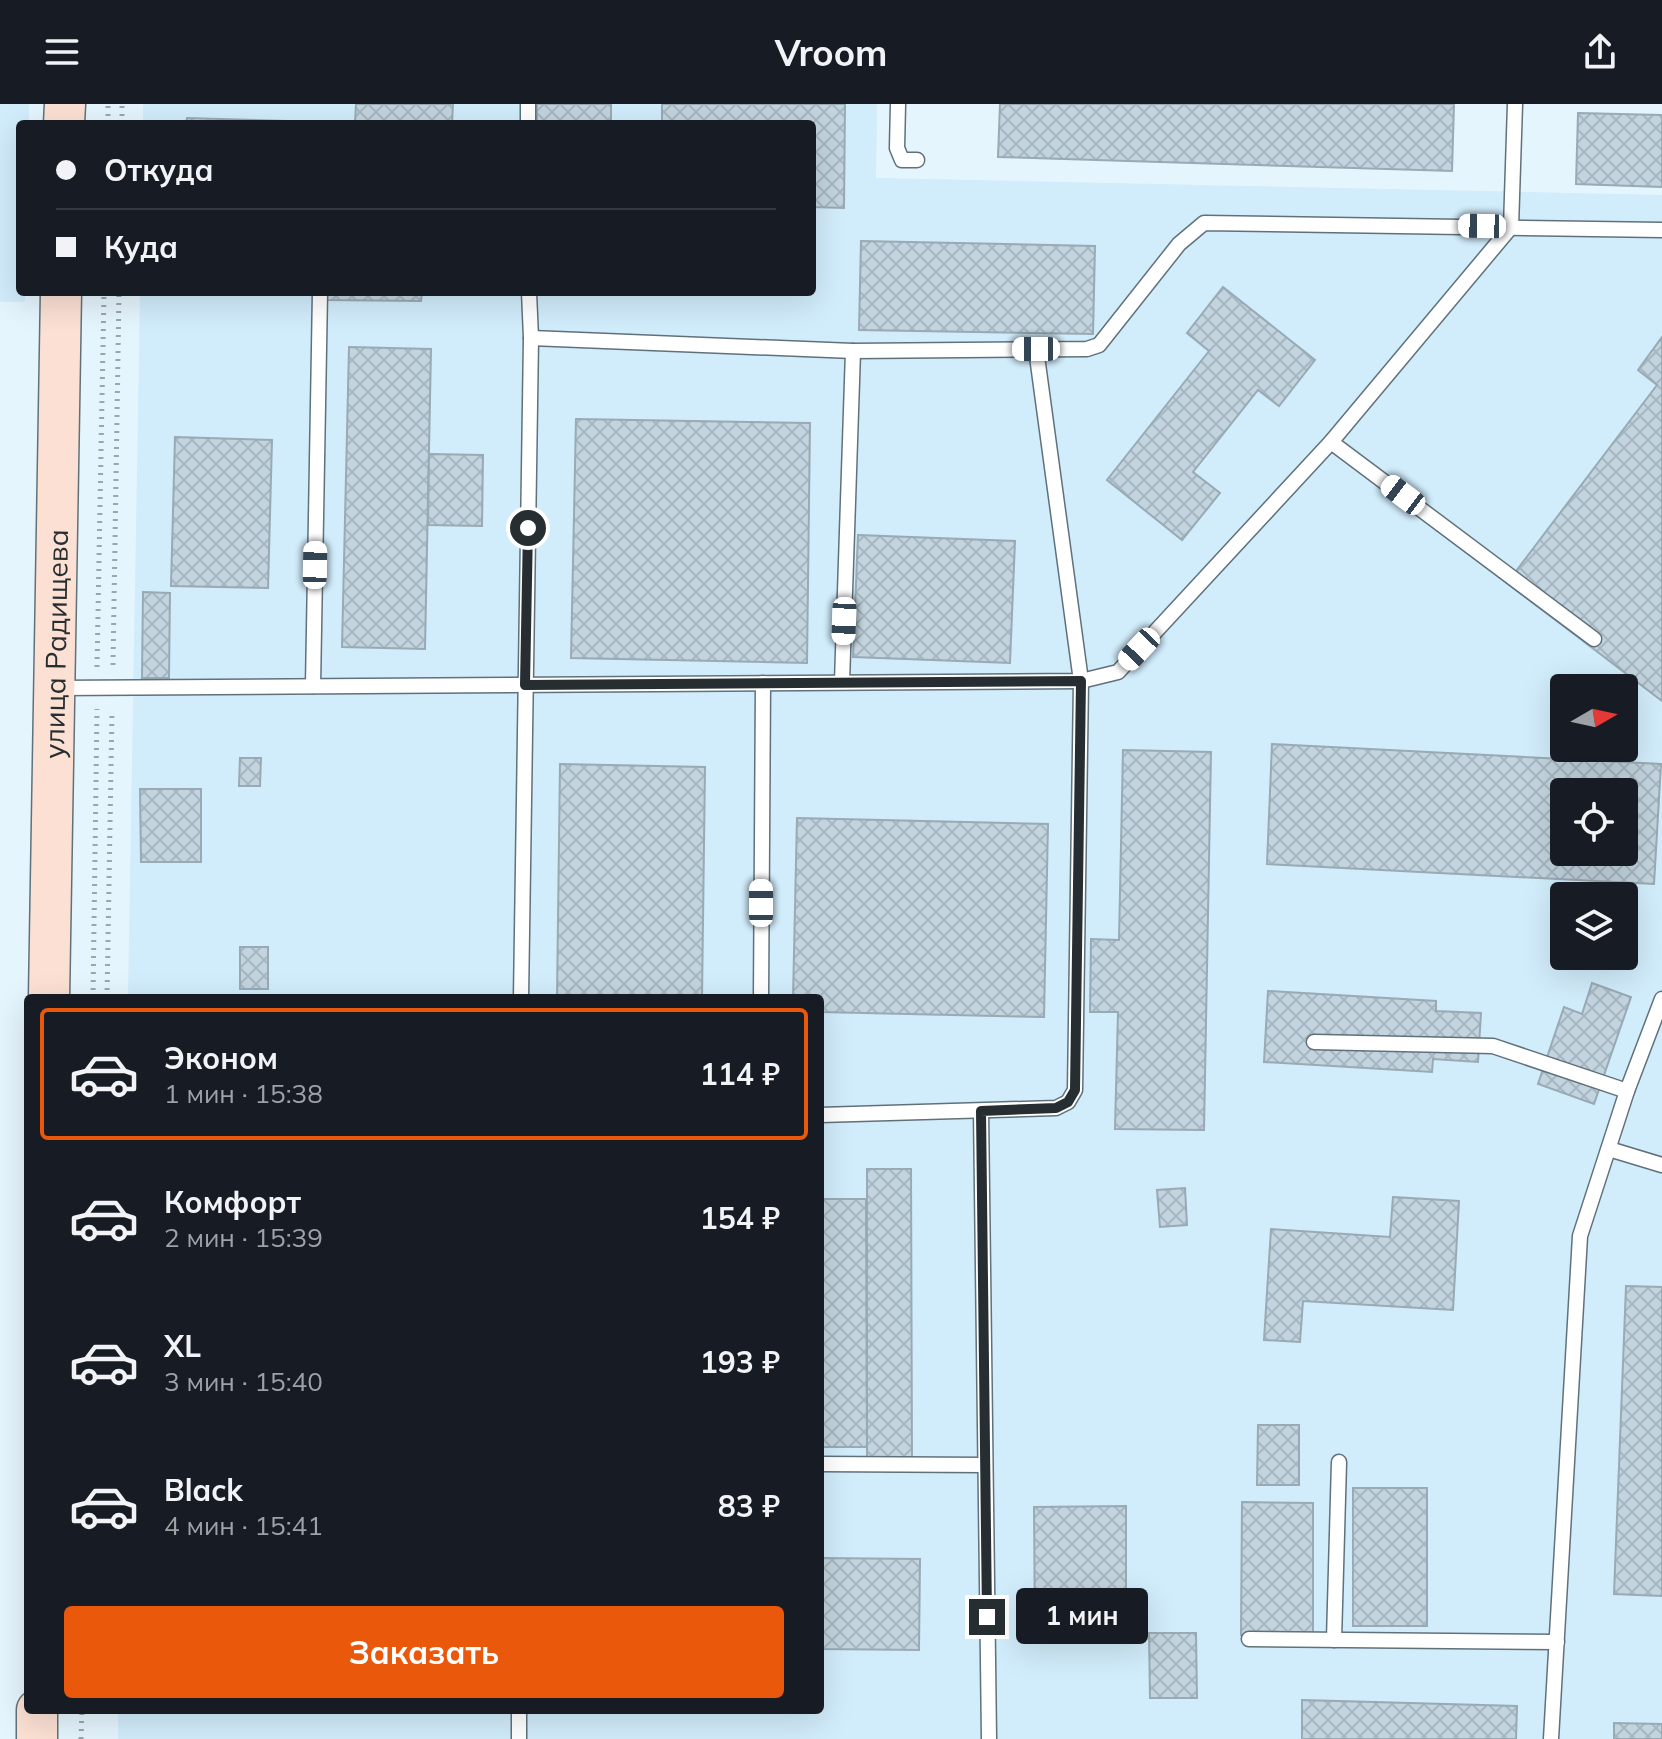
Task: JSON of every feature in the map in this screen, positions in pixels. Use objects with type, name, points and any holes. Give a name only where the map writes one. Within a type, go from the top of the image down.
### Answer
[{"type":"street","name":"улица Радищева","points":[[49,994],[61,296]]},
{"type":"street","points":[[37,1714],[37,1739]]},
{"type":"lane","points":[[898,104],[897,148],[902,160],[917,160]]},
{"type":"lane","points":[[56,688],[1081,681],[1118,672],[1331,442],[1511,227],[1515,104]]},
{"type":"lane","points":[[531,338],[853,351],[1087,349],[1099,345],[1179,244],[1204,223],[1662,230]]},
{"type":"lane","points":[[313,686],[320,296]]},
{"type":"lane","points":[[521,994],[529,296]]},
{"type":"lane","points":[[824,1115],[1056,1108],[1068,1102],[1075,1090],[1081,681],[1036,349]]},
{"type":"lane","points":[[842,682],[853,351]]},
{"type":"lane","points":[[1331,442],[1594,639]]},
{"type":"lane","points":[[761,994],[763,683]]},
{"type":"lane","points":[[1551,1739],[1580,1236],[1627,1091],[1662,999]]},
{"type":"lane","points":[[1314,1042],[1493,1046],[1627,1091]]},
{"type":"lane","points":[[981,1111],[989,1739]]},
{"type":"lane","points":[[1609,1149],[1662,1165]]},
{"type":"lane","points":[[1334,1640],[1339,1462]]},
{"type":"lane","points":[[824,1464],[985,1465]]},
{"type":"lane","points":[[1249,1639],[1557,1642]]},
{"type":"lane","points":[[519,1714],[519,1739]]},
{"type":"path","points":[[104,296],[107,994]]},
{"type":"path","points":[[93,994],[119,296]]},
{"type":"path","points":[[81,1739],[82,1714]]},
{"type":"shaded area","points":[[0,104],[29,104],[29,120],[16,120],[16,296],[25,296],[25,302],[0,302]]},
{"type":"shaded area","points":[[143,104],[877,104],[876,178],[1662,195],[1662,1739],[118,1739],[118,1714],[824,1714],[824,994],[128,994],[140,296],[816,296],[816,120],[143,120]]},
{"type":"building","points":[[356,104],[453,104],[452,120],[355,120]]},
{"type":"building","points":[[537,104],[611,104],[611,120],[537,120]]},
{"type":"building","points":[[662,104],[845,104],[844,208],[816,207],[816,120],[662,120]]},
{"type":"building","points":[[1000,104],[1454,104],[1452,171],[998,157]]},
{"type":"building","points":[[1578,113],[1662,115],[1662,187],[1576,184]]},
{"type":"building","points":[[187,118],[254,120],[187,120]]},
{"type":"building","points":[[861,241],[1095,246],[1093,334],[859,330]]},
{"type":"building","points":[[1223,287],[1315,360],[1279,406],[1258,390],[1193,472],[1220,493],[1182,540],[1107,480],[1209,351],[1187,333]]},
{"type":"building","points":[[326,296],[422,296],[421,301],[326,300]]},
{"type":"building","points":[[1662,337],[1662,701],[1638,683],[1638,674],[1627,674],[1507,583],[1657,385],[1638,370]]},
{"type":"building","points":[[349,347],[431,349],[425,649],[342,647]]},
{"type":"building","points":[[576,419],[810,423],[807,663],[571,658]]},
{"type":"building","points":[[175,437],[272,440],[268,588],[171,586]]},
{"type":"building","points":[[429,454],[483,455],[482,526],[428,525]]},
{"type":"building","points":[[858,535],[1015,541],[1010,663],[853,657]]},
{"type":"building","points":[[143,592],[170,593],[169,678],[142,678]]},
{"type":"building","points":[[1272,744],[1550,758],[1550,762],[1661,764],[1654,884],[1267,864]]},
{"type":"building","points":[[1123,750],[1211,752],[1204,1130],[1115,1129],[1118,1012],[1090,1012],[1091,939],[1119,940]]},
{"type":"building","points":[[240,758],[261,758],[260,786],[239,786]]},
{"type":"building","points":[[560,764],[705,767],[702,994],[557,994]]},
{"type":"building","points":[[140,789],[201,789],[201,862],[141,862]]},
{"type":"building","points":[[797,818],[1048,824],[1044,1017],[824,1012],[824,994],[793,994]]},
{"type":"building","points":[[240,947],[268,947],[268,989],[240,989]]},
{"type":"building","points":[[1592,983],[1631,997],[1594,1104],[1538,1084],[1564,1007],[1582,1014]]},
{"type":"building","points":[[1268,991],[1436,1001],[1436,1011],[1481,1013],[1478,1062],[1433,1059],[1432,1072],[1264,1062]]},
{"type":"building","points":[[867,1169],[911,1169],[912,1464],[867,1464]]},
{"type":"building","points":[[1185,1188],[1187,1225],[1160,1227],[1157,1190]]},
{"type":"building","points":[[1393,1197],[1459,1201],[1453,1310],[1303,1301],[1300,1342],[1264,1340],[1271,1229],[1390,1237]]},
{"type":"building","points":[[824,1199],[866,1199],[867,1447],[824,1447]]},
{"type":"building","points":[[1626,1286],[1662,1287],[1662,1596],[1614,1594]]},
{"type":"building","points":[[1258,1425],[1299,1425],[1299,1485],[1257,1485]]},
{"type":"building","points":[[1353,1488],[1427,1488],[1427,1626],[1353,1626]]},
{"type":"building","points":[[1242,1502],[1313,1503],[1313,1635],[1241,1635]]},
{"type":"building","points":[[1126,1506],[1126,1608],[1076,1608],[1076,1637],[1035,1638],[1034,1507]]},
{"type":"building","points":[[824,1558],[920,1559],[919,1650],[824,1649]]},
{"type":"building","points":[[1149,1633],[1196,1633],[1197,1698],[1150,1698]]},
{"type":"building","points":[[1302,1700],[1517,1706],[1516,1739],[1302,1739]]},
{"type":"building","points":[[1614,1723],[1662,1724],[1662,1739],[1614,1739]]},
{"type":"route","points":[[528,528],[525,685],[1081,681],[1075,1090],[1068,1102],[1056,1108],[981,1111],[987,1617]]}]
